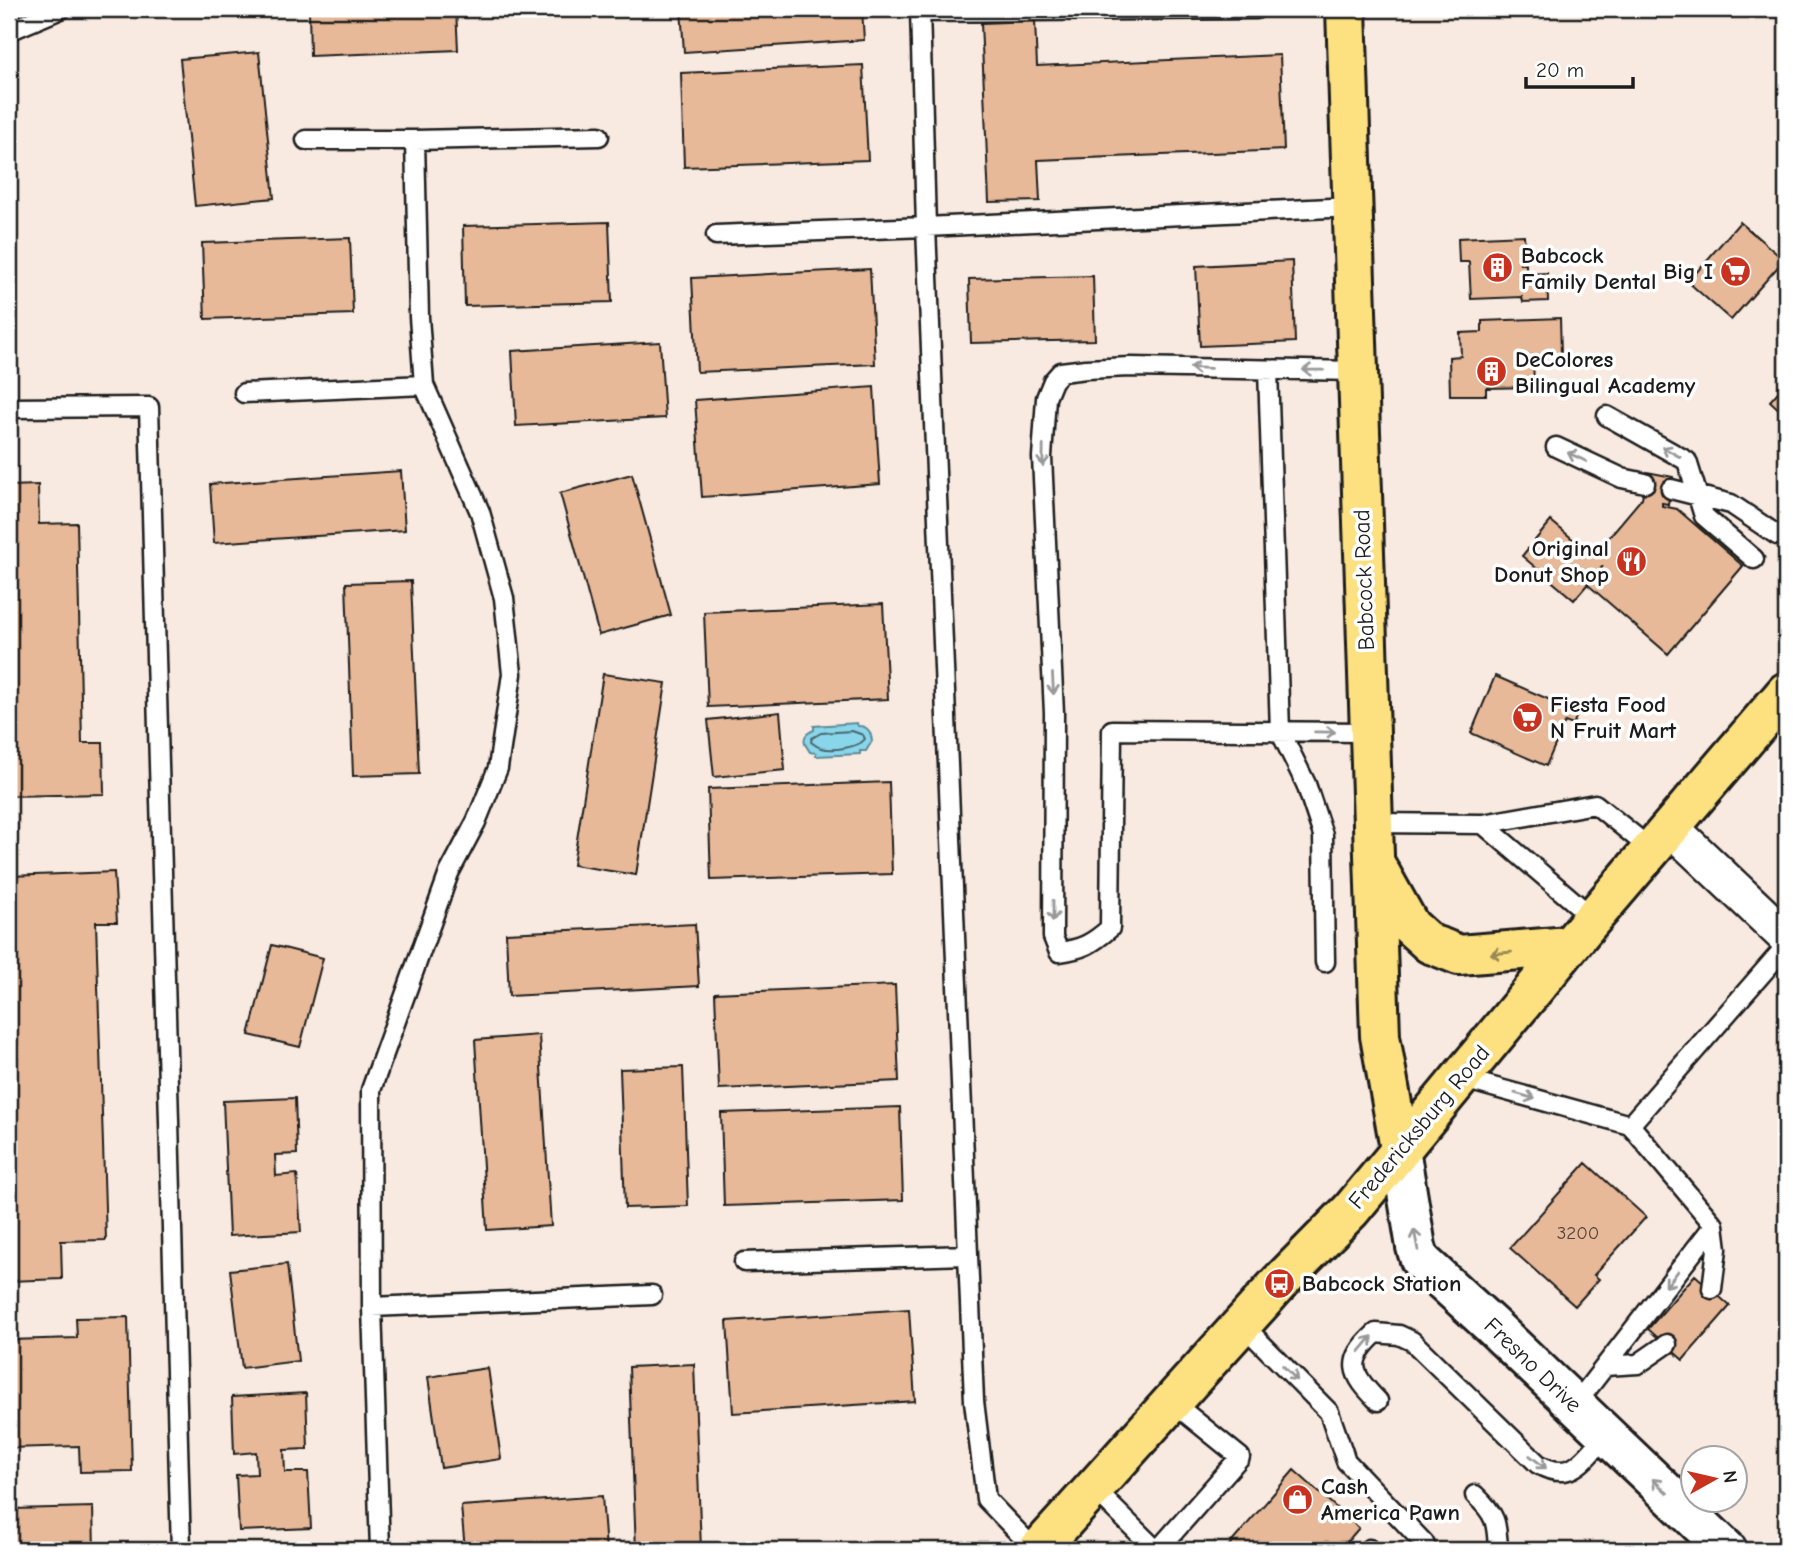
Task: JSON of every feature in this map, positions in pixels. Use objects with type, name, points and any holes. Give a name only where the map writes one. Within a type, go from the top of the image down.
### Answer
[{"type":"main road","name":"Babcock Road","points":[[1346,9],[1380,1037],[1400,1149]]},
{"type":"main road","name":"Fredericksburg Road","points":[[1037,1550],[1279,1283],[1351,1210],[1459,1077],[1786,692]]},
{"type":"main road","points":[[1374,861],[1410,926],[1430,944],[1459,955],[1581,932]]},
{"type":"main road","name":"Fresno Drive","points":[[1400,1149],[1420,1260],[1727,1550]]},
{"type":"street","points":[[1662,839],[1786,937]]},
{"type":"lane","points":[[9,31],[61,9]]},
{"type":"lane","points":[[1037,1550],[986,1499],[974,1401],[926,226],[920,10],[1256,9]]},
{"type":"lane","points":[[306,140],[599,136]]},
{"type":"lane","points":[[380,1550],[372,1307],[370,1090],[449,873],[476,822],[498,768],[512,674],[504,598],[480,512],[424,385],[419,317],[415,140]]},
{"type":"lane","points":[[716,235],[1352,207]]},
{"type":"lane","points":[[1357,371],[1180,367],[1086,369],[1061,372],[1054,381],[1046,398],[1042,457],[1054,713],[1053,937],[1059,952],[1077,950],[1095,942],[1110,928],[1111,730],[1369,732]]},
{"type":"lane","points":[[1268,370],[1280,731],[1306,784],[1323,835],[1325,962]]},
{"type":"lane","points":[[244,393],[424,385]]},
{"type":"lane","points":[[9,408],[149,407],[181,1550]]},
{"type":"lane","points":[[1607,416],[1687,461],[1704,516],[1754,559]]},
{"type":"lane","points":[[1556,447],[1622,478],[1644,483]]},
{"type":"lane","points":[[1671,489],[1731,504],[1777,535]]},
{"type":"lane","points":[[1372,823],[1483,824],[1595,804],[1662,839]]},
{"type":"lane","points":[[1483,824],[1581,932]]},
{"type":"lane","points":[[1630,1125],[1786,946]]},
{"type":"lane","points":[[1459,1077],[1630,1125],[1714,1225],[1717,1248],[1712,1289]]},
{"type":"lane","points":[[1575,1405],[1714,1225]]},
{"type":"lane","points":[[744,1262],[967,1255]]},
{"type":"lane","points":[[372,1307],[652,1295]]},
{"type":"lane","points":[[1242,1324],[1329,1412],[1346,1461],[1424,1543],[1427,1550]]},
{"type":"lane","points":[[1378,1401],[1357,1378],[1356,1357],[1363,1344],[1376,1333],[1399,1335],[1412,1341],[1538,1464],[1551,1472],[1578,1466],[1606,1435]]},
{"type":"lane","points":[[1605,1366],[1638,1364],[1667,1344]]},
{"type":"lane","points":[[1093,1488],[1157,1550],[1240,1457],[1172,1402]]},
{"type":"lane","points":[[1475,1495],[1488,1507],[1497,1525],[1498,1550]]},
{"type":"water","points":[[857,723],[868,730],[872,741],[866,751],[860,751],[860,754],[816,756],[805,744],[805,737],[814,730],[814,726]]},
{"type":"building","points":[[309,9],[456,9],[458,50],[310,56]]},
{"type":"building","points":[[681,9],[862,9],[864,40],[684,52]]},
{"type":"building","points":[[1035,21],[1037,66],[1280,55],[1284,150],[1038,160],[1040,201],[989,202],[981,23]]},
{"type":"building","points":[[259,52],[274,198],[195,206],[180,59]]},
{"type":"building","points":[[863,65],[868,160],[684,167],[681,73]]},
{"type":"building","points":[[609,222],[612,302],[465,306],[463,226]]},
{"type":"building","name":"Big I","points":[[1740,222],[1784,260],[1731,320],[1688,282]]},
{"type":"building","name":"Babcock Family Dental","points":[[1524,235],[1525,248],[1520,249],[1520,264],[1526,264],[1526,274],[1547,273],[1548,301],[1523,302],[1522,297],[1471,299],[1469,262],[1459,262],[1458,238]]},
{"type":"building","points":[[350,238],[353,314],[205,319],[202,243]]},
{"type":"building","points":[[1292,261],[1295,342],[1200,346],[1196,266]]},
{"type":"building","points":[[870,269],[875,364],[697,372],[692,278]]},
{"type":"building","points":[[1093,276],[1095,340],[971,343],[969,279]]},
{"type":"building","name":"DeColores Bilingual Academy","points":[[1560,318],[1561,355],[1533,355],[1534,387],[1486,388],[1486,395],[1450,395],[1449,357],[1461,356],[1460,333],[1482,332],[1482,321]]},
{"type":"building","points":[[660,342],[665,418],[516,426],[512,351]]},
{"type":"building","points":[[1786,383],[1786,416],[1770,401]]},
{"type":"building","points":[[874,387],[880,484],[702,497],[695,400]]},
{"type":"building","points":[[401,471],[405,530],[214,543],[210,484]]},
{"type":"building","name":"Original Donut Shop","points":[[1647,472],[1673,477],[1668,504],[1662,503],[1662,506],[1677,509],[1743,566],[1668,654],[1587,584],[1574,600],[1522,556],[1551,521],[1593,556],[1642,498]]},
{"type":"building","points":[[632,474],[671,615],[599,635],[560,493]]},
{"type":"building","points":[[38,485],[39,524],[77,523],[82,743],[103,743],[104,794],[9,796],[9,486]]},
{"type":"building","points":[[411,581],[419,774],[353,776],[346,583]]},
{"type":"building","points":[[883,604],[888,699],[708,707],[704,612]]},
{"type":"building","points":[[603,674],[666,683],[636,875],[573,865]]},
{"type":"building","name":"Fiesta Food N Fruit Mart","points":[[1495,676],[1578,712],[1573,725],[1565,722],[1546,766],[1471,733]]},
{"type":"building","points":[[780,712],[785,770],[714,777],[708,720]]},
{"type":"building","points":[[889,782],[892,874],[711,880],[708,789]]},
{"type":"building","points":[[114,872],[117,922],[96,922],[106,1240],[61,1241],[62,1279],[9,1281],[9,876]]},
{"type":"building","points":[[695,924],[699,986],[509,996],[506,933]]},
{"type":"building","points":[[272,945],[323,958],[300,1047],[249,1035]]},
{"type":"building","points":[[895,985],[899,1081],[719,1089],[715,993]]},
{"type":"building","points":[[539,1035],[551,1226],[487,1230],[475,1040]]},
{"type":"building","points":[[683,1067],[688,1206],[625,1208],[620,1069]]},
{"type":"building","points":[[295,1098],[297,1154],[275,1155],[276,1176],[297,1174],[301,1232],[229,1236],[223,1101]]},
{"type":"building","points":[[900,1107],[903,1200],[724,1206],[721,1113]]},
{"type":"building","points":[[1586,1163],[1646,1217],[1594,1275],[1599,1279],[1575,1306],[1510,1248]]},
{"type":"building","points":[[287,1264],[298,1361],[242,1368],[230,1270]]},
{"type":"building","points":[[1695,1275],[1730,1306],[1683,1360],[1648,1329]]},
{"type":"building","points":[[909,1309],[915,1401],[733,1413],[727,1321]]},
{"type":"building","points":[[128,1317],[132,1471],[80,1472],[79,1446],[9,1448],[9,1340],[77,1338],[76,1318]]},
{"type":"building","points":[[694,1364],[701,1550],[636,1550],[629,1367]]},
{"type":"building","points":[[488,1368],[501,1459],[441,1468],[428,1377]]},
{"type":"building","points":[[306,1393],[308,1449],[284,1450],[285,1472],[308,1472],[311,1528],[239,1531],[236,1475],[257,1474],[256,1452],[234,1454],[232,1397]]},
{"type":"building","name":"Cash America Pawn","points":[[1294,1470],[1359,1528],[1340,1550],[1225,1550]]},
{"type":"building","points":[[602,1496],[606,1550],[465,1550],[461,1506]]},
{"type":"building","points":[[93,1507],[94,1550],[13,1550],[12,1509]]},
{"type":"place","name":"Babcock Family Dental","points":[[1498,268]]},
{"type":"place","name":"Big I","points":[[1736,271]]},
{"type":"place","name":"DeColores Bilingual Academy","points":[[1492,372]]},
{"type":"place","name":"Original Donut Shop","points":[[1632,561]]},
{"type":"place","name":"Fiesta Food N Fruit Mart","points":[[1527,717]]},
{"type":"place","name":"Babcock Station","points":[[1279,1283]]},
{"type":"place","name":"Cash America Pawn","points":[[1298,1499]]}]
